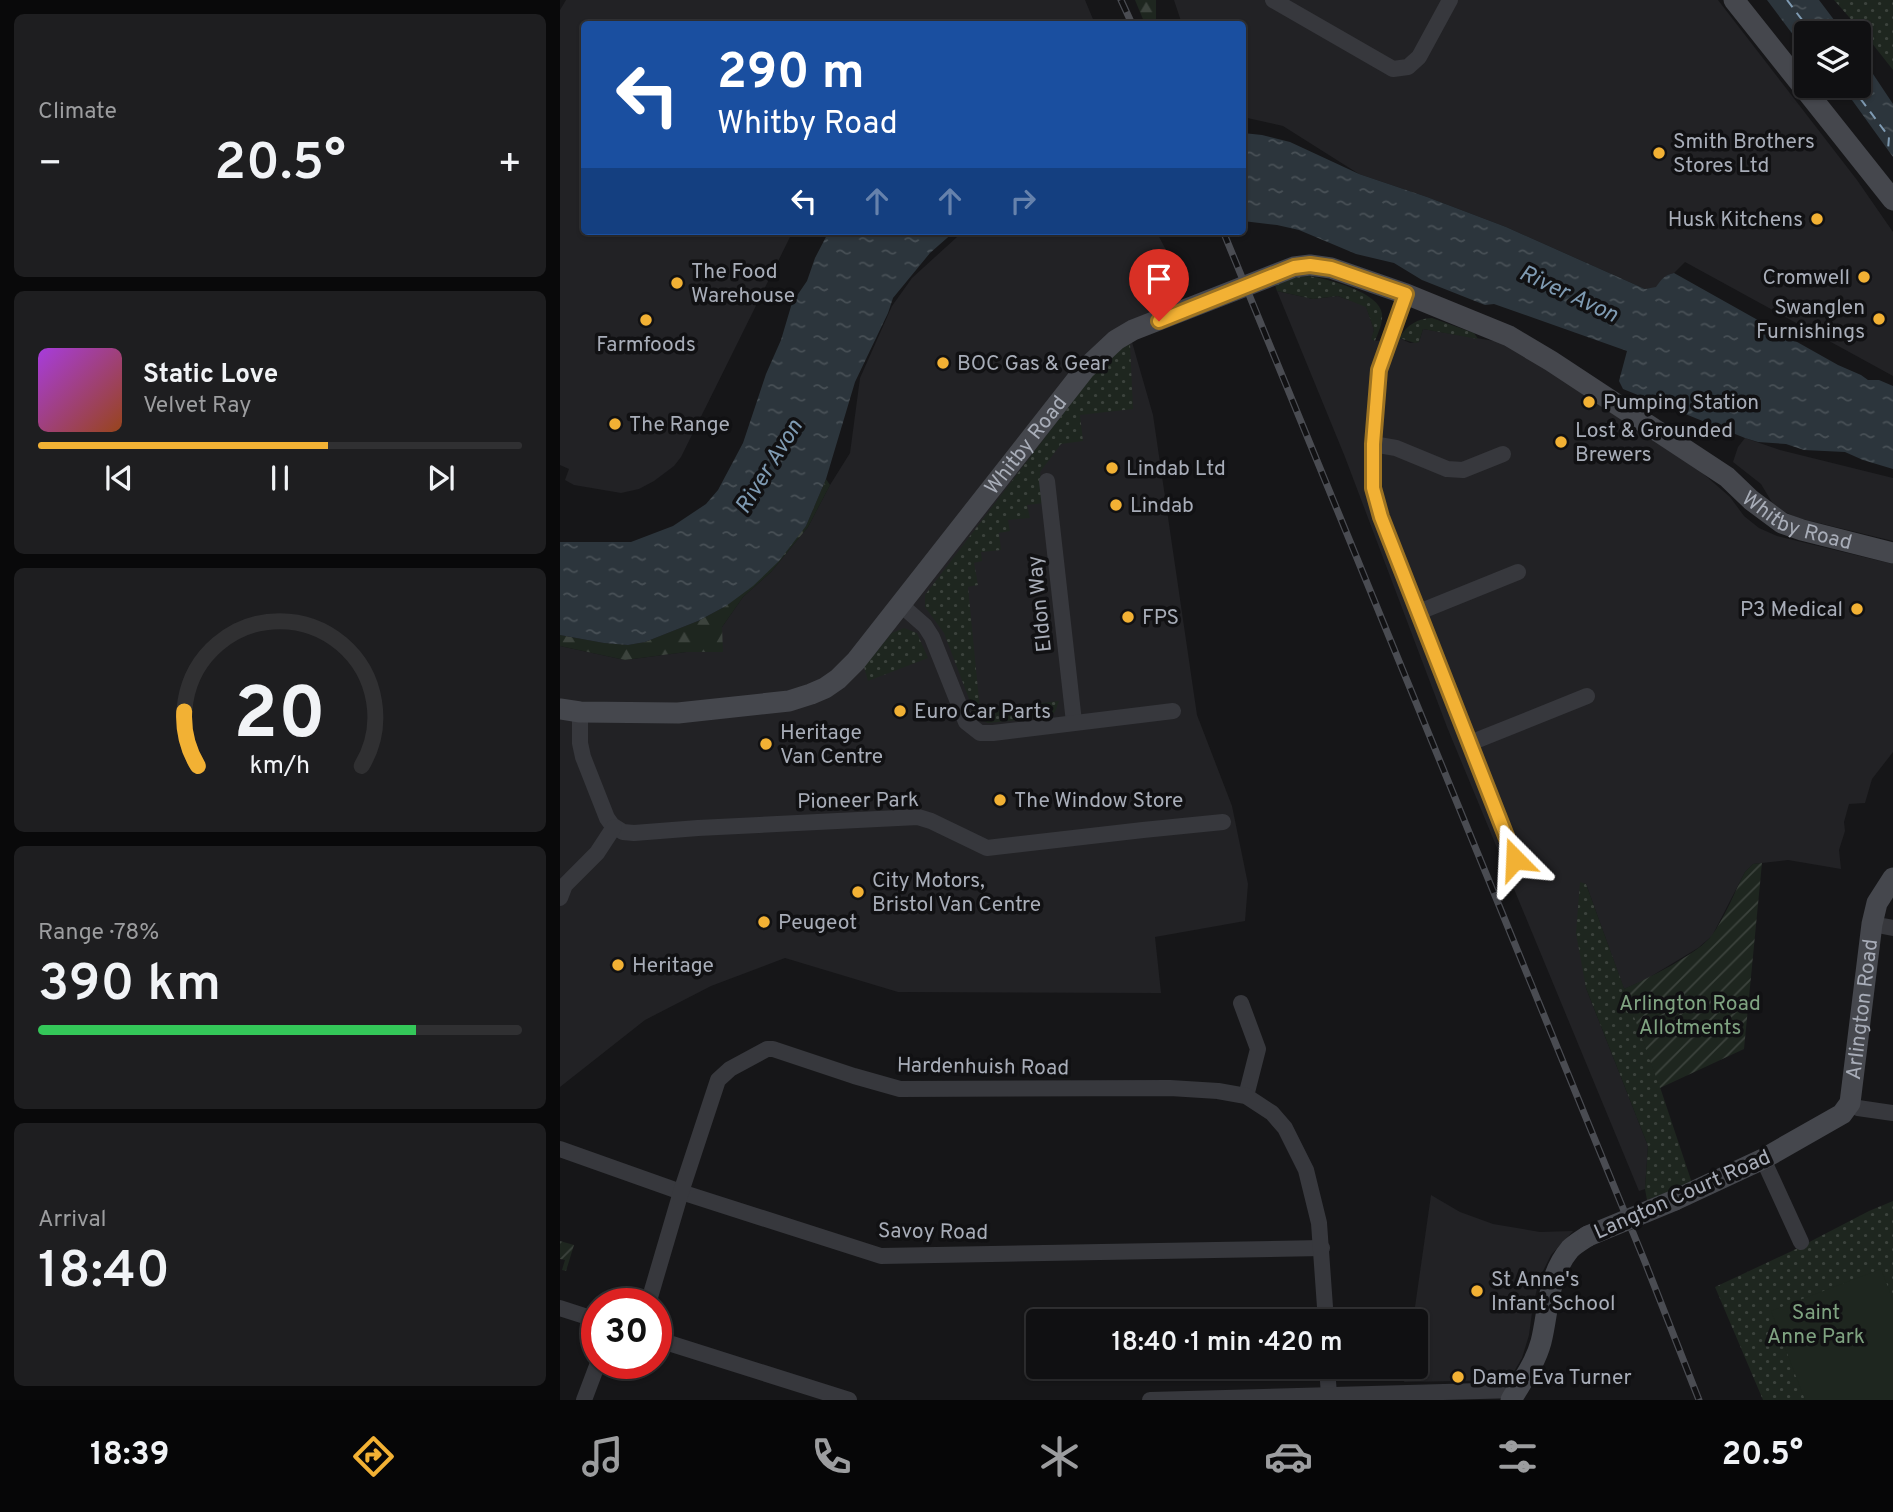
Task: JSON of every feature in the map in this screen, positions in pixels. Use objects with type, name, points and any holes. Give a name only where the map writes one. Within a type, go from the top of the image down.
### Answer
[{"type":"street","points":[[1273,0],[1393,69],[1408,67],[1419,57],[1450,0]]},
{"type":"street","points":[[1734,0],[1893,200]]},
{"type":"street","name":"Whitby Road","points":[[570,710],[678,713],[789,701],[811,694],[838,679],[856,661],[1085,369],[1116,340],[1133,330],[1294,267],[1310,265],[1331,268],[1406,294],[1510,336],[1727,477],[1751,500],[1782,523],[1893,553]]},
{"type":"street","points":[[1406,294],[1379,370],[1373,444],[1373,488],[1381,517],[1515,859]]},
{"type":"street","points":[[1373,444],[1396,448],[1447,469],[1464,470],[1503,454]]},
{"type":"street","name":"Eldon Way","points":[[1047,481],[1074,722]]},
{"type":"street","points":[[1419,612],[1518,572]]},
{"type":"street","points":[[900,604],[925,626],[932,637],[966,722],[979,733],[1173,711]]},
{"type":"street","points":[[1470,743],[1587,696]]},
{"type":"street","points":[[560,898],[565,884],[597,853],[614,827],[607,818],[583,757],[570,710]]},
{"type":"street","name":"Pioneer Park","points":[[614,827],[623,832],[634,833],[918,817],[987,848],[1223,822]]},
{"type":"street","name":"Arlington Road","points":[[1850,1103],[1882,926],[1877,903],[1893,878]]},
{"type":"street","points":[[1241,1003],[1258,1049],[1246,1096]]},
{"type":"street","name":"Hardenhuish Road","points":[[653,1288],[718,1080],[730,1069],[767,1049],[773,1049],[900,1089],[1170,1088],[1218,1090],[1246,1096],[1272,1113],[1285,1128],[1306,1170],[1319,1223],[1325,1309]]},
{"type":"street","points":[[1850,1103],[1858,1108],[1893,1114]]},
{"type":"street","name":"Langton Court Road","points":[[1519,1397],[1541,1343],[1550,1286],[1571,1248],[1588,1236],[1763,1159],[1842,1114],[1850,1103]]},
{"type":"street","name":"Savoy Road","points":[[560,1149],[681,1192],[881,1255],[1322,1248]]},
{"type":"street","points":[[1763,1159],[1801,1242]]},
{"type":"street","points":[[560,1308],[581,1315]]},
{"type":"street","points":[[672,1344],[849,1400]]},
{"type":"street","points":[[584,1400],[592,1379]]},
{"type":"street","points":[[1328,1379],[1329,1395]]},
{"type":"street","points":[[1150,1400],[1329,1395],[1519,1397]]},
{"type":"shaded area","points":[[566,0],[1085,0],[1094,21],[581,21],[581,235],[791,235],[681,457],[654,481],[639,489],[621,493],[574,485],[565,480],[569,469],[560,465],[560,10]]},
{"type":"shaded area","points":[[1174,0],[1718,0],[1857,180],[1893,232],[1893,376],[1685,262],[1656,288],[1645,289],[1506,227],[1359,174],[1283,126],[1246,118],[1246,21],[1181,21]]},
{"type":"shaded area","points":[[1158,235],[1187,290],[1132,342],[1153,415],[1197,715],[1232,806],[1248,884],[1245,921],[1155,937],[1161,993],[898,992],[785,958],[711,986],[645,1020],[560,1087],[560,646],[625,660],[686,652],[722,652],[722,627],[743,597],[771,572],[808,527],[850,453],[860,378],[892,306],[912,278],[957,237]]},
{"type":"shaded area","points":[[1277,291],[1313,299],[1338,296],[1366,306],[1374,330],[1372,339],[1375,341],[1399,338],[1410,343],[1419,342],[1423,329],[1512,344],[1692,464],[1730,497],[1744,516],[1759,528],[1777,536],[1893,564],[1893,752],[1872,779],[1865,803],[1849,804],[1839,850],[1841,869],[1788,860],[1753,864],[1745,872],[1712,936],[1698,948],[1645,980],[1624,989],[1586,884],[1580,883],[1586,988],[1648,1146],[1645,1189],[1639,1191],[1447,727],[1345,457]]},
{"type":"shaded area","points":[[1745,438],[1780,450],[1893,478],[1893,541],[1798,518],[1773,504],[1761,484],[1733,462],[1738,447]]},
{"type":"shaded area","name":"St Anne's Infant School","points":[[1431,1195],[1460,1212],[1493,1224],[1540,1232],[1573,1231],[1551,1255],[1540,1277],[1529,1335],[1522,1358],[1509,1380],[1404,1382],[1405,1379],[1428,1379],[1428,1309],[1415,1309]]},
{"type":"green space","points":[[1135,0],[1156,0],[1156,21],[1144,21]]},
{"type":"green space","points":[[1834,0],[1893,0],[1893,70],[1871,42],[1871,21],[1852,21]]},
{"type":"green space","points":[[1309,276],[1352,288],[1372,299],[1382,314],[1375,341],[1371,339],[1374,330],[1366,307],[1338,296],[1313,299],[1277,291],[1275,285],[1290,278]]},
{"type":"green space","points":[[1432,318],[1474,333],[1478,339],[1423,329],[1419,342],[1399,338],[1413,323]]},
{"type":"green space","points":[[1130,344],[1133,409],[1080,415],[1083,441],[1061,444],[1040,472],[1044,503],[1027,505],[1030,518],[1008,520],[1010,531],[999,533],[1001,550],[981,552],[982,561],[974,563],[978,585],[968,587],[980,710],[1059,701],[1055,712],[1048,717],[988,723],[974,712],[944,633],[925,607],[925,595],[1098,368]]},
{"type":"green space","points":[[826,479],[830,485],[808,527],[771,572],[743,597],[722,627],[723,652],[686,652],[625,660],[560,646],[560,635],[628,645],[645,642],[698,621],[726,606],[806,526]]},
{"type":"green space","points":[[904,628],[917,633],[928,658],[868,681],[864,667],[892,633]]},
{"type":"green space","name":"Arlington Road Allotments","points":[[1762,863],[1744,1049],[1660,1088],[1624,989],[1671,965],[1706,942],[1721,921],[1745,872],[1753,864]]},
{"type":"green space","points":[[1580,882],[1586,884],[1692,1183],[1647,1200],[1645,1189],[1648,1146],[1586,988],[1576,933]]},
{"type":"green space","name":"Saint Anne Park","points":[[1893,1201],[1893,1400],[1763,1400],[1715,1287]]},
{"type":"green space","points":[[560,1241],[574,1245],[566,1271],[562,1270],[565,1260],[560,1259]]},
{"type":"green space","points":[[1881,1269],[1893,1300],[1893,1400],[1805,1400],[1771,1311]]},
{"type":"water","points":[[1767,0],[1819,0],[1835,21],[1794,21],[1794,36]]},
{"type":"water","points":[[1871,71],[1893,104],[1893,157],[1850,98],[1871,98]]},
{"type":"water","name":"River Avon","points":[[1246,133],[1290,142],[1359,174],[1506,227],[1645,289],[1656,287],[1665,276],[1674,273],[1838,365],[1868,380],[1879,380],[1893,386],[1893,469],[1845,452],[1804,450],[1786,444],[1745,438],[1623,389],[1619,381],[1627,351],[1494,304],[1485,305],[1422,280],[1394,263],[1356,254],[1299,230],[1246,221]]},
{"type":"water","name":"River Avon","points":[[827,235],[950,235],[930,253],[893,298],[855,382],[826,479],[806,526],[779,561],[753,586],[726,606],[698,621],[645,642],[628,645],[560,635],[560,542],[631,542],[673,526],[706,504],[718,490],[743,443],[792,303],[807,281]]},
{"type":"ferry route","points":[[1787,0],[1803,21]]},
{"type":"ferry route","points":[[1860,98],[1889,137],[1888,150]]},
{"type":"railway","points":[[1121,0],[1131,21]]},
{"type":"railway","points":[[1225,235],[1699,1400]]},
{"type":"place","name":"Smith Brothers Stores Ltd","points":[[1659,153]]},
{"type":"place","name":"Husk Kitchens","points":[[1817,219]]},
{"type":"place","name":"Cromwell","points":[[1864,277]]},
{"type":"place","name":"The Food Warehouse","points":[[677,283]]},
{"type":"place","name":"Swanglen Furnishings","points":[[1879,319]]},
{"type":"place","name":"Farmfoods","points":[[646,320]]},
{"type":"place","name":"BOC Gas & Gear","points":[[943,363]]},
{"type":"place","name":"Pumping Station","points":[[1589,402]]},
{"type":"place","name":"The Range","points":[[615,424]]},
{"type":"place","name":"Lost & Grounded Brewers","points":[[1561,442]]},
{"type":"place","name":"Lindab Ltd","points":[[1112,468]]},
{"type":"place","name":"Lindab","points":[[1116,505]]},
{"type":"place","name":"P3 Medical","points":[[1857,609]]},
{"type":"place","name":"FPS","points":[[1128,617]]},
{"type":"place","name":"Euro Car Parts","points":[[900,711]]},
{"type":"place","name":"Heritage Van Centre","points":[[766,744]]},
{"type":"place","name":"The Window Store","points":[[1000,800]]},
{"type":"place","name":"City Motors, Bristol Van Centre","points":[[858,892]]},
{"type":"place","name":"Peugeot","points":[[764,922]]},
{"type":"place","name":"Heritage","points":[[618,965]]},
{"type":"place","name":"St Anne's Infant School","points":[[1477,1291]]},
{"type":"place","name":"Dame Eva Turner","points":[[1458,1377]]},
{"type":"route","points":[[1159,321],[1294,267],[1310,265],[1331,268],[1406,294],[1379,370],[1373,444],[1373,488],[1381,517],[1515,859]]}]
